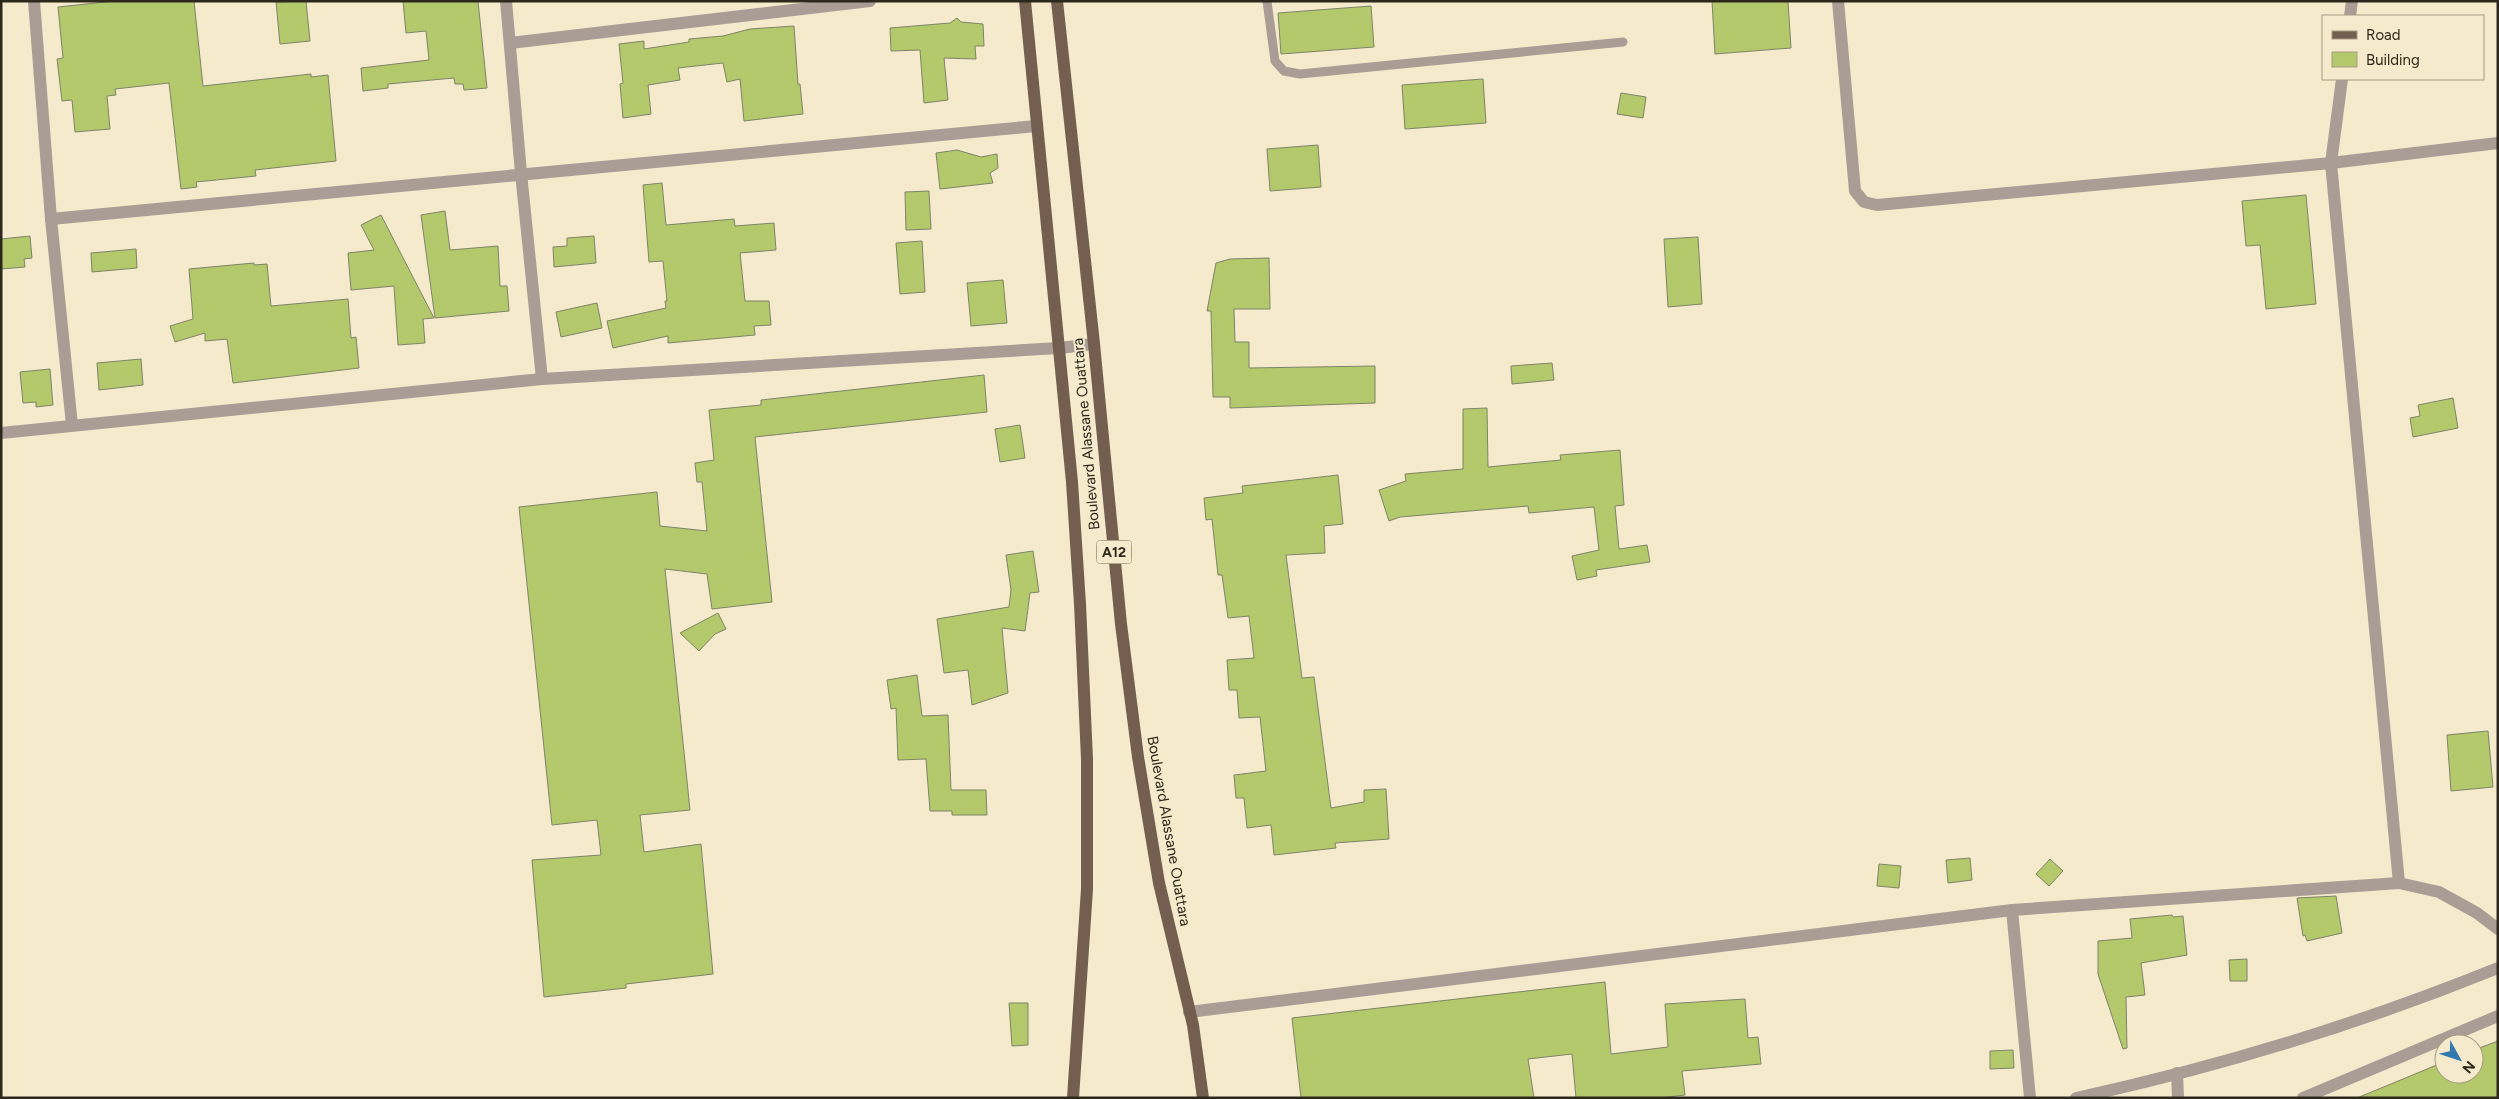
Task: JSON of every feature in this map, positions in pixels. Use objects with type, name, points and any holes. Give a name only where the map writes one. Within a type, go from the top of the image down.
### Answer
[{"type":"main road","name":"Boulevard Alassane Ouattara","points":[[1025,1],[1059,348],[1079,585],[1087,759],[1087,889],[1073,1098]]},
{"type":"main road","name":"Boulevard Alassane Ouattara","points":[[1057,1],[1094,344],[1121,624],[1138,757],[1159,883],[1190,1012],[1202,1098]]},
{"type":"street","points":[[34,1],[50,219],[72,425]]},
{"type":"street","points":[[506,1],[542,379]]},
{"type":"street","points":[[510,43],[870,1]]},
{"type":"street","points":[[1838,1],[1855,191],[1864,202],[1878,204],[2331,162],[2498,144]]},
{"type":"street","points":[[2350,15],[2352,1]]},
{"type":"street","points":[[2342,80],[2331,162],[2399,883]]},
{"type":"street","points":[[50,219],[521,173],[1036,126]]},
{"type":"street","points":[[1,433],[542,379],[1059,348],[1094,344]]},
{"type":"street","points":[[1190,1012],[2012,910],[2399,883],[2439,892],[2477,913],[2498,929]]},
{"type":"street","points":[[2012,910],[2030,1098]]},
{"type":"street","points":[[2076,1098],[2244,1055],[2359,1019],[2498,968]]},
{"type":"street","points":[[2303,1098],[2498,1016]]},
{"type":"street","points":[[2177,1073],[2178,1098]]},
{"type":"lane","points":[[1267,1],[1275,61],[1284,71],[1300,74],[1623,42]]},
{"type":"building","points":[[114,1],[194,1],[203,86],[311,74],[311,77],[328,75],[336,161],[255,170],[256,176],[196,182],[197,187],[181,189],[169,83],[115,89],[116,95],[107,96],[110,129],[75,132],[72,100],[62,101],[57,59],[63,58],[58,7]]},
{"type":"building","points":[[306,1],[310,41],[280,44],[276,2]]},
{"type":"building","points":[[403,1],[478,1],[487,88],[464,90],[463,84],[455,84],[454,78],[388,84],[388,88],[363,91],[361,68],[429,60],[426,31],[406,33]]},
{"type":"building","points":[[1712,1],[1788,1],[1791,48],[1715,54]]},
{"type":"building","points":[[1371,6],[1374,47],[1281,54],[1278,13]]},
{"type":"building","points":[[957,18],[961,22],[983,24],[984,46],[975,46],[976,59],[944,58],[948,100],[924,103],[920,50],[891,51],[890,28],[950,23]]},
{"type":"building","points":[[794,26],[798,84],[800,84],[803,114],[744,121],[740,79],[727,82],[723,63],[678,68],[680,80],[648,85],[651,114],[623,118],[620,84],[623,83],[619,44],[644,41],[644,49],[689,42],[689,39],[723,36],[750,29]]},
{"type":"building","points":[[1483,79],[1486,123],[1405,129],[1402,85]]},
{"type":"building","points":[[1621,93],[1646,97],[1643,118],[1617,114]]},
{"type":"building","points":[[1318,145],[1321,187],[1270,191],[1267,149]]},
{"type":"building","points":[[957,150],[981,157],[997,154],[998,168],[990,173],[993,183],[940,189],[936,153]]},
{"type":"building","points":[[662,183],[666,225],[734,219],[735,226],[774,223],[776,250],[740,253],[745,301],[769,301],[771,325],[754,326],[755,335],[668,343],[668,336],[613,348],[607,321],[666,308],[663,261],[649,262],[643,185]]},
{"type":"building","points":[[929,191],[931,229],[906,230],[905,192]]},
{"type":"building","points":[[2306,195],[2316,304],[2266,309],[2260,245],[2246,246],[2242,201]]},
{"type":"building","points":[[445,211],[450,250],[498,246],[500,286],[507,286],[509,311],[435,318],[421,215]]},
{"type":"building","points":[[381,215],[434,318],[423,319],[425,343],[398,345],[394,286],[351,290],[348,253],[374,250],[361,225]]},
{"type":"building","points":[[30,236],[32,258],[24,259],[25,267],[1,269],[1,239]]},
{"type":"building","points":[[594,236],[596,263],[554,267],[553,247],[567,246],[567,238]]},
{"type":"building","points":[[1698,237],[1702,304],[1668,307],[1664,239]]},
{"type":"building","points":[[922,241],[925,292],[900,294],[896,243]]},
{"type":"building","points":[[136,249],[137,268],[92,272],[91,253]]},
{"type":"building","points":[[1269,258],[1270,309],[1234,309],[1235,342],[1249,342],[1249,368],[1375,366],[1375,403],[1230,408],[1230,397],[1213,397],[1211,311],[1207,311],[1216,263],[1230,259]]},
{"type":"building","points":[[254,263],[254,265],[267,264],[271,306],[348,299],[351,338],[356,337],[359,368],[233,383],[227,339],[205,341],[205,333],[175,342],[170,326],[193,319],[189,269]]},
{"type":"building","points":[[1003,280],[1007,323],[971,326],[967,283]]},
{"type":"building","points":[[597,303],[602,328],[561,337],[556,312]]},
{"type":"building","points":[[141,359],[143,385],[99,390],[97,363]]},
{"type":"building","points":[[1552,363],[1554,380],[1512,384],[1511,366]]},
{"type":"building","points":[[50,369],[53,405],[36,407],[36,402],[23,403],[20,372]]},
{"type":"building","points":[[984,375],[987,412],[755,437],[772,602],[712,609],[707,574],[665,569],[690,810],[640,815],[644,852],[701,844],[713,974],[626,984],[626,988],[544,997],[532,860],[601,855],[597,820],[552,825],[519,507],[657,492],[660,526],[707,531],[702,482],[697,482],[695,463],[714,460],[709,410],[761,405],[761,400]]},
{"type":"building","points":[[2453,398],[2458,428],[2413,437],[2410,418],[2420,416],[2418,405]]},
{"type":"building","points":[[1487,408],[1488,467],[1561,460],[1560,455],[1620,450],[1624,505],[1615,506],[1619,549],[1647,545],[1650,562],[1596,570],[1597,576],[1577,580],[1572,556],[1599,550],[1594,507],[1529,513],[1528,506],[1400,517],[1389,521],[1379,490],[1406,481],[1405,474],[1463,469],[1463,409]]},
{"type":"building","points":[[1020,425],[1025,458],[1000,462],[995,429]]},
{"type":"building","points":[[1338,475],[1343,524],[1324,526],[1325,553],[1286,555],[1302,678],[1314,677],[1331,808],[1364,802],[1364,790],[1386,789],[1389,839],[1335,843],[1336,848],[1274,855],[1271,825],[1247,828],[1244,798],[1236,798],[1234,775],[1266,771],[1260,717],[1239,718],[1237,690],[1229,690],[1227,660],[1254,658],[1249,616],[1228,618],[1222,575],[1218,575],[1212,519],[1206,520],[1204,498],[1243,493],[1242,486]]},
{"type":"building","points":[[1033,551],[1039,592],[1030,593],[1025,631],[1002,628],[1008,693],[972,705],[968,670],[944,673],[937,619],[1009,607],[1011,590],[1006,555]]},
{"type":"building","points":[[718,613],[726,629],[715,634],[699,651],[680,633]]},
{"type":"building","points":[[917,675],[922,716],[948,715],[951,790],[986,790],[987,815],[952,815],[952,811],[930,811],[926,759],[898,760],[896,708],[891,709],[887,680]]},
{"type":"building","points":[[2488,731],[2493,787],[2451,791],[2447,735]]},
{"type":"building","points":[[1970,858],[1972,880],[1948,883],[1946,860]]},
{"type":"building","points":[[2050,859],[2063,871],[2049,886],[2036,874]]},
{"type":"building","points":[[1879,864],[1901,866],[1899,888],[1877,886]]},
{"type":"building","points":[[2336,896],[2342,933],[2307,941],[2305,935],[2303,936],[2297,898]]},
{"type":"building","points":[[2172,915],[2173,917],[2183,916],[2187,955],[2141,963],[2145,995],[2126,997],[2127,1048],[2123,1049],[2098,974],[2098,941],[2132,938],[2130,919]]},
{"type":"building","points":[[2247,959],[2247,981],[2230,981],[2229,960]]},
{"type":"building","points":[[1605,982],[1611,1054],[1668,1047],[1665,1004],[1745,999],[1748,1038],[1758,1037],[1761,1064],[1682,1071],[1685,1095],[1660,1098],[1576,1098],[1572,1054],[1528,1059],[1534,1098],[1301,1098],[1292,1018]]},
{"type":"building","points":[[1009,1003],[1028,1003],[1028,1045],[1012,1046]]},
{"type":"building","points":[[2498,1041],[2498,1098],[2357,1098],[2434,1066],[2434,1084],[2484,1084],[2484,1046]]},
{"type":"building","points":[[2013,1050],[2014,1068],[1990,1069],[1990,1051]]}]
